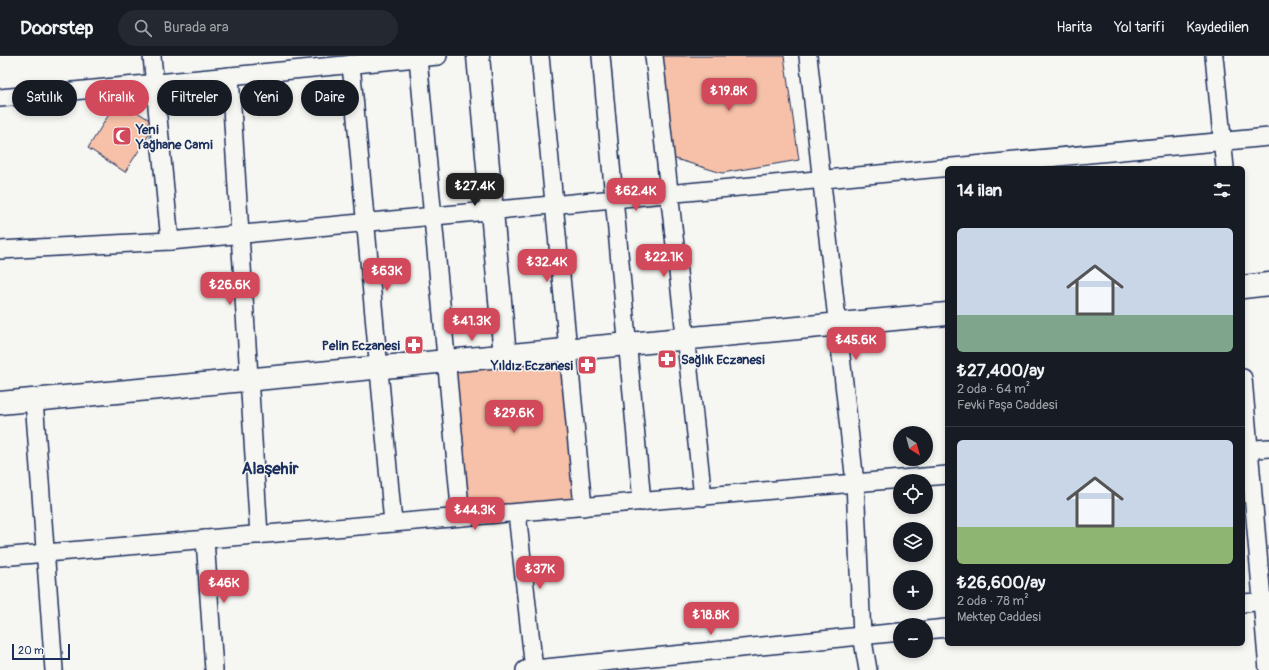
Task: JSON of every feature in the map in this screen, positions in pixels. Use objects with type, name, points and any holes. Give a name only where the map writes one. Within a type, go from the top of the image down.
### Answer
[{"type":"street","points":[[152,56],[170,241]]},
{"type":"street","points":[[0,98],[438,56]]},
{"type":"street","points":[[478,56],[505,356]]},
{"type":"street","points":[[540,56],[583,507]]},
{"type":"street","points":[[601,56],[642,502]]},
{"type":"street","points":[[654,56],[703,497]]},
{"type":"street","points":[[808,56],[854,484],[862,635],[868,670]]},
{"type":"street","points":[[1214,56],[1225,166]]},
{"type":"street","points":[[418,58],[460,518]]},
{"type":"street","points":[[351,64],[394,523]]},
{"type":"street","points":[[230,76],[259,535]]},
{"type":"street","points":[[962,166],[1269,137]]},
{"type":"street","points":[[0,250],[170,241],[945,168]]},
{"type":"street","points":[[1245,287],[1269,284]]},
{"type":"street","points":[[0,403],[945,314]]},
{"type":"street","points":[[34,400],[54,670]]},
{"type":"street","points":[[1245,426],[1246,450],[1266,601],[1268,670]]},
{"type":"street","points":[[1246,450],[1269,448]]},
{"type":"street","points":[[0,557],[945,476]]},
{"type":"street","points":[[517,513],[531,670],[893,633]]},
{"type":"street","points":[[205,539],[214,670]]},
{"type":"street","points":[[1245,603],[1266,601]]},
{"type":"street","points":[[933,629],[945,628]]},
{"type":"building","points":[[662,56],[784,56],[799,160],[722,173],[669,157]]},
{"type":"building","name":"Yeni Yağhane Cami","points":[[108,116],[143,116],[156,124],[125,172],[88,148]]},
{"type":"building","points":[[565,356],[577,502],[464,512],[451,366]]},
{"type":"place","name":"Yeni Yağhane Cami","points":[[122,136]]},
{"type":"place","name":"Pelin Eczanesi","points":[[414,345]]},
{"type":"place","name":"Sağlık Eczanesi","points":[[667,359]]},
{"type":"place","name":"Yıldız Eczanesi","points":[[587,365]]},
{"type":"district","name":"Alaşehir","points":[[270,468]]}]
